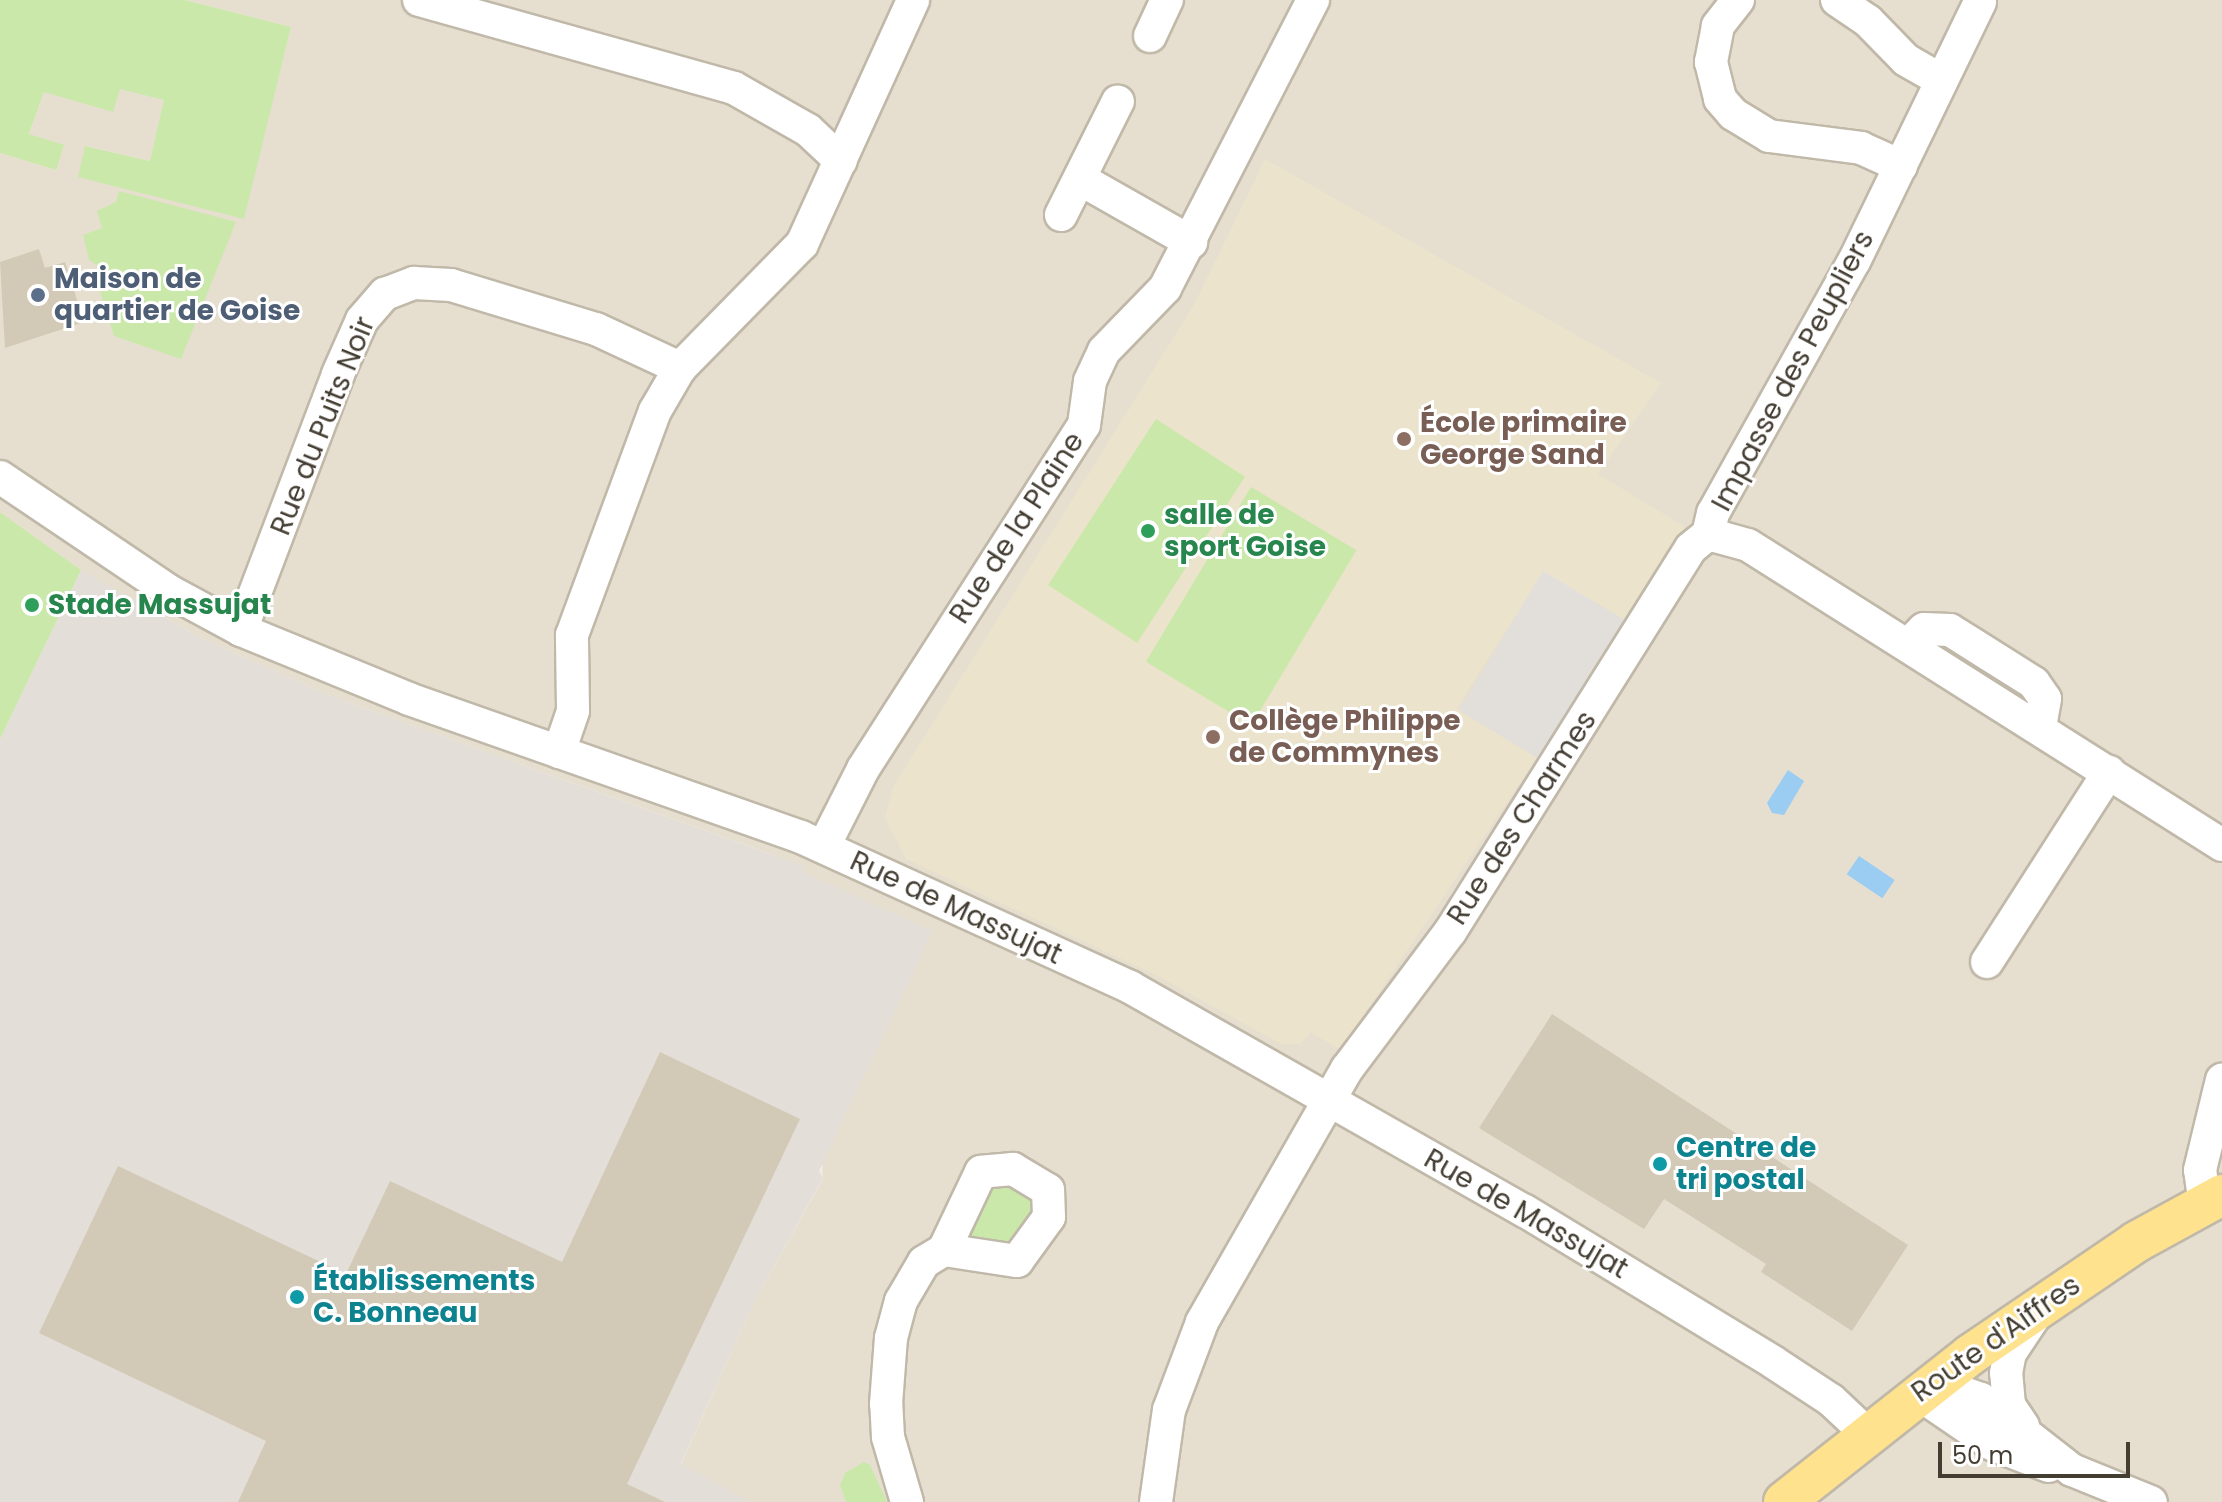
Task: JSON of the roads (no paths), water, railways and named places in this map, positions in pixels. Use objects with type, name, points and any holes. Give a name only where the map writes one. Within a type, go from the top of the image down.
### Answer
[{"type":"main road","name":"Route d'Aiffres","points":[[1784,1502],[1925,1388],[2040,1307],[2136,1242],[2214,1200]]},
{"type":"street","points":[[419,0],[462,6],[734,88],[808,130],[841,161]]},
{"type":"street","points":[[559,752],[573,711],[572,635],[655,411],[680,368],[802,244],[913,0]]},
{"type":"street","points":[[1150,36],[1167,0]]},
{"type":"street","name":"Rue de la Plaine","points":[[824,846],[863,769],[1084,425],[1090,381],[1104,351],[1165,288],[1313,0]]},
{"type":"street","points":[[1738,0],[1718,26],[1711,62],[1720,99],[1733,114],[1769,136],[1861,148],[1901,166]]},
{"type":"street","points":[[1837,0],[1906,60],[1941,80]]},
{"type":"street","name":"Impasse des Peupliers","points":[[1980,2],[1901,166],[1713,513],[1708,534],[1748,545],[1909,644],[2222,845]]},
{"type":"street","points":[[1061,215],[1118,101]]},
{"type":"street","points":[[1080,179],[1191,242]]},
{"type":"street","name":"Rue du Puits Noir","points":[[241,630],[338,374],[362,320],[385,294],[414,283],[451,285],[596,329],[680,368]]},
{"type":"street","name":"Rue de Massujat","points":[[0,477],[169,591],[241,630],[559,752],[824,846],[1130,987],[1329,1100],[1773,1362],[1831,1400],[1866,1433]]},
{"type":"street","name":"Rue des Charmes","points":[[1156,1502],[1182,1365],[1329,1100],[1450,932],[1691,548],[1708,534]]},
{"type":"street","points":[[1987,962],[2109,772]]},
{"type":"street","points":[[2214,1200],[2200,1170],[2222,1080]]},
{"type":"street","points":[[907,1502],[888,1437],[891,1338],[913,1279],[944,1250]]},
{"type":"street","points":[[2034,1442],[2009,1405],[2006,1373],[2010,1353],[2040,1307]]},
{"type":"street","points":[[1925,1388],[1969,1392],[2072,1470]]},
{"type":"street","points":[[1925,1388],[1992,1444],[2072,1470],[2151,1502]]},
{"type":"water","points":[[1788,770],[1804,781],[1784,815],[1772,813],[1767,803]]},
{"type":"water","points":[[1859,856],[1895,880],[1882,898],[1847,874]]},
{"type":"place","name":"Maison de quartier de Goise","points":[[38,295]]},
{"type":"place","name":"École primaire George Sand","points":[[1404,439]]},
{"type":"place","name":"salle de sport Goise","points":[[1148,531]]},
{"type":"place","name":"Stade Massujat","points":[[32,605]]},
{"type":"place","name":"Collège Philippe de Commynes","points":[[1213,737]]},
{"type":"place","name":"Centre de tri postal","points":[[1660,1164]]},
{"type":"place","name":"Établissements C. Bonneau","points":[[297,1297]]}]
